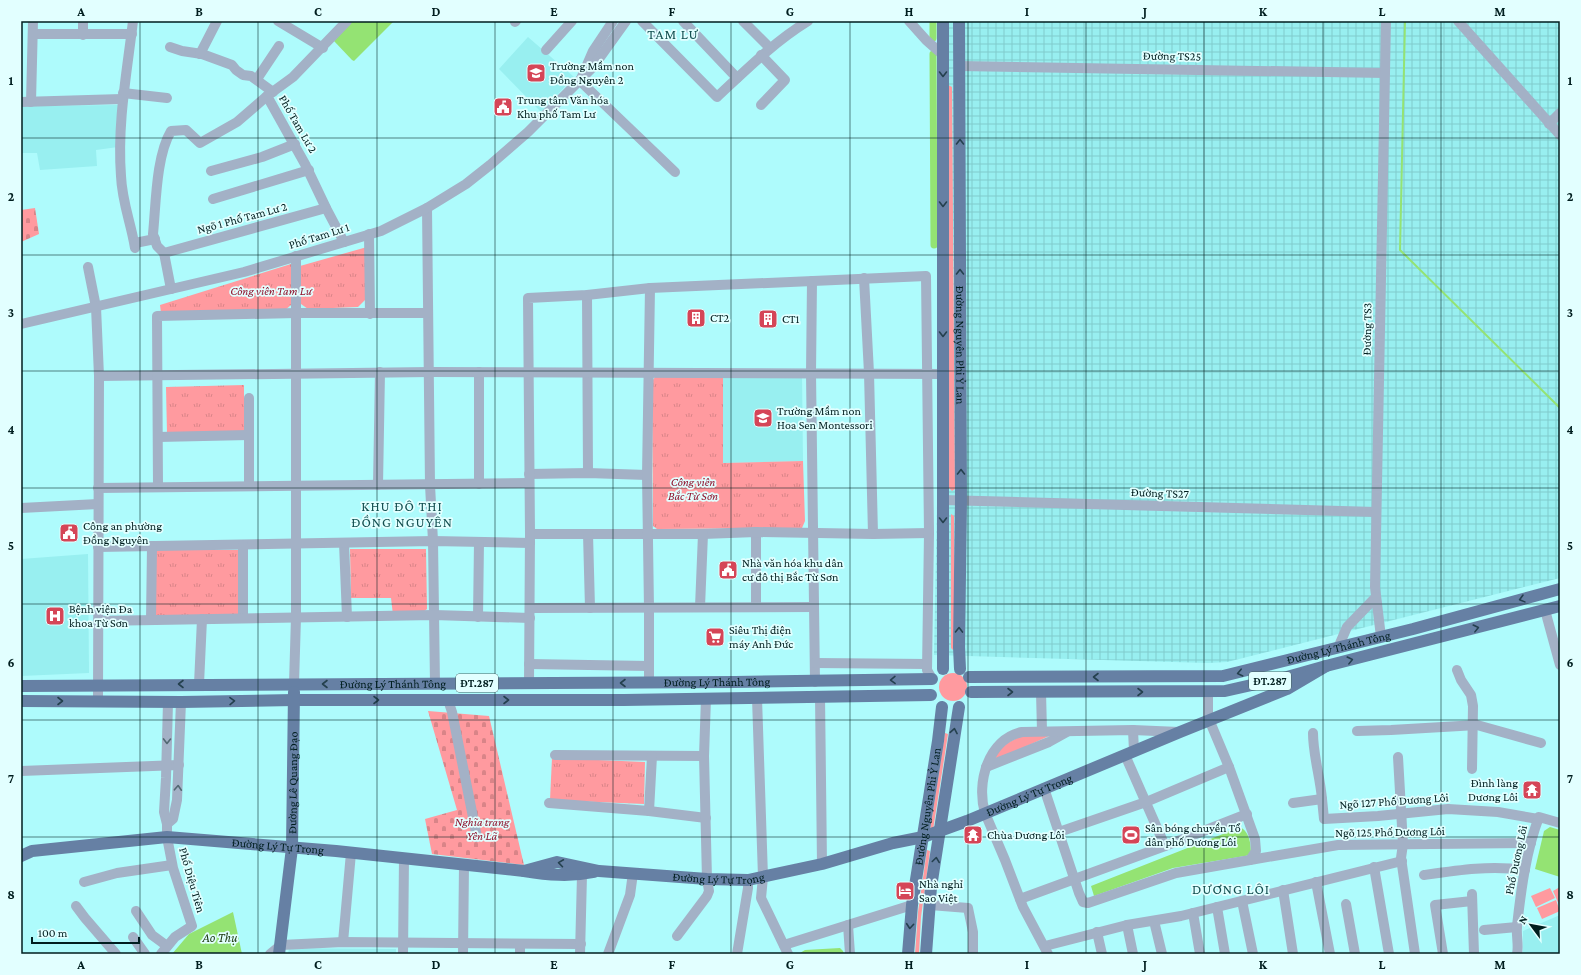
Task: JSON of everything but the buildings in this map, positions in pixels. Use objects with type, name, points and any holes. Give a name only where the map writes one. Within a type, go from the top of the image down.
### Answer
[{"type":"main road","name":"Đường Nguyên Phi Ỷ Lan","points":[[943,21],[943,669]]},
{"type":"main road","name":"Đường Nguyên Phi Ỷ Lan","points":[[959,21],[961,500],[959,647],[964,673]]},
{"type":"main road","points":[[943,55],[959,66]]},
{"type":"main road","name":"Đường Lý Thánh Tông","points":[[964,673],[1223,676],[1381,637],[1560,589]]},
{"type":"main road","name":"Đường Lý Thánh Tông","points":[[971,692],[1225,691],[1560,606]]},
{"type":"main road","points":[[1381,637],[1384,651]]},
{"type":"main road","name":"Đường Lý Tự Trọng","points":[[524,871],[557,862],[599,871],[707,879],[748,880],[822,864],[940,831],[1180,732],[1287,690],[1326,666]]},
{"type":"main road","points":[[951,667],[964,673],[971,684],[971,692],[966,702],[959,707],[950,709],[942,707],[936,702],[931,694],[930,686],[932,679],[938,672],[951,667]]},
{"type":"main road","name":"Đường Lý Thánh Tông","points":[[21,686],[815,682],[932,679]]},
{"type":"main road","points":[[729,682],[729,698]]},
{"type":"main road","name":"Đường Lê Quang Đạo","points":[[280,950],[292,848],[294,684]]},
{"type":"main road","name":"Đường Lý Thánh Tông","points":[[21,702],[756,698],[931,694]]},
{"type":"main road","name":"Đường Nguyên Phi Ỷ Lan","points":[[908,954],[912,905],[942,707]]},
{"type":"main road","name":"Đường Nguyên Phi Ỷ Lan","points":[[926,954],[930,906],[940,831],[959,707]]},
{"type":"main road","name":"Đường Lý Tự Trọng","points":[[21,845],[27,853],[167,837],[404,858],[552,875],[582,875],[599,871]]},
{"type":"street","points":[[33,21],[26,102],[123,96],[167,98]]},
{"type":"street","points":[[83,21],[83,35]]},
{"type":"street","points":[[133,21],[123,96],[121,176],[124,204],[135,245],[155,239]]},
{"type":"street","points":[[200,54],[218,21]]},
{"type":"street","points":[[278,21],[322,48]]},
{"type":"street","name":"Phố Tam Lư 2","points":[[344,242],[270,94],[293,77],[347,21]]},
{"type":"street","points":[[546,50],[572,21]]},
{"type":"street","name":"Phố Tam Lư 1","points":[[580,80],[588,59],[613,21]]},
{"type":"street","name":"Phố Tam Lư 1","points":[[21,324],[244,272],[381,231],[427,208],[466,184],[528,132],[594,67],[626,21]]},
{"type":"street","points":[[642,21],[717,97],[761,55],[804,22]]},
{"type":"street","points":[[683,21],[737,78]]},
{"type":"street","points":[[743,21],[770,48]]},
{"type":"street","points":[[909,21],[926,40],[943,55]]},
{"type":"street","name":"Đường TS3","points":[[1381,637],[1374,587],[1386,21]]},
{"type":"street","points":[[1458,21],[1560,135]]},
{"type":"street","points":[[33,34],[132,34]]},
{"type":"street","points":[[256,79],[279,46]]},
{"type":"street","points":[[170,47],[200,54],[232,65],[243,75],[251,76],[256,79],[270,94],[237,122],[200,143],[186,130],[171,131],[166,139],[161,156],[153,234],[157,246],[164,253],[171,290]]},
{"type":"street","points":[[761,55],[786,80],[762,105]]},
{"type":"street","name":"Đường TS25","points":[[959,66],[1385,73]]},
{"type":"street","points":[[580,80],[675,172]]},
{"type":"street","points":[[1549,124],[1560,113]]},
{"type":"street","points":[[211,171],[262,157],[295,144]]},
{"type":"street","points":[[212,200],[309,170]]},
{"type":"street","name":"Ngõ 1 Phố Tam Lư 2","points":[[164,253],[326,208]]},
{"type":"street","points":[[427,208],[430,372],[430,485],[433,541],[435,684]]},
{"type":"street","points":[[369,234],[370,314]]},
{"type":"street","points":[[294,684],[296,617],[296,256]]},
{"type":"street","points":[[88,267],[96,307],[99,376],[98,701]]},
{"type":"street","points":[[529,683],[530,538],[528,298],[587,295],[650,288],[926,276],[929,533],[927,670],[932,679]]},
{"type":"street","points":[[864,278],[869,373],[873,534]]},
{"type":"street","points":[[812,281],[811,373],[815,682]]},
{"type":"street","points":[[649,682],[650,608],[647,475],[650,372],[650,288]]},
{"type":"street","points":[[587,295],[588,473]]},
{"type":"street","points":[[158,487],[157,316],[296,313],[428,313]]},
{"type":"street","points":[[99,376],[380,372],[943,374]]},
{"type":"street","points":[[378,485],[380,372]]},
{"type":"street","points":[[479,372],[479,484]]},
{"type":"street","points":[[249,398],[249,486]]},
{"type":"street","points":[[158,437],[249,435]]},
{"type":"street","points":[[98,488],[479,484],[588,473],[647,475]]},
{"type":"street","name":"Đường TS27","points":[[943,500],[1376,512]]},
{"type":"street","points":[[21,508],[98,504]]},
{"type":"street","points":[[98,547],[433,541],[479,542],[588,534],[703,534],[756,532],[873,534],[929,533]]},
{"type":"street","points":[[756,532],[756,607]]},
{"type":"street","points":[[588,534],[590,608]]},
{"type":"street","points":[[700,607],[703,534]]},
{"type":"street","points":[[478,617],[479,542]]},
{"type":"street","points":[[344,543],[347,617]]},
{"type":"street","points":[[243,545],[243,618]]},
{"type":"street","points":[[151,620],[152,546]]},
{"type":"street","points":[[1338,648],[1347,627],[1376,597]]},
{"type":"street","points":[[98,621],[434,615],[478,617],[590,608],[814,607]]},
{"type":"street","points":[[1545,610],[1560,665]]},
{"type":"street","points":[[199,684],[202,619]]},
{"type":"street","points":[[815,663],[927,664]]},
{"type":"street","points":[[530,664],[649,666]]},
{"type":"street","points":[[1457,670],[1461,680],[1471,695],[1473,725],[1472,769]]},
{"type":"street","points":[[1041,692],[1042,731]]},
{"type":"street","points":[[1208,692],[1207,709],[1209,721],[1230,767],[1247,814],[1256,847],[1254,856],[1250,860]]},
{"type":"street","points":[[820,696],[822,864]]},
{"type":"street","points":[[677,936],[707,896],[709,891],[707,879],[704,756],[706,698]]},
{"type":"street","points":[[756,698],[763,877],[761,898],[786,949],[848,925],[912,905]]},
{"type":"street","points":[[448,700],[452,712],[477,837]]},
{"type":"street","name":"Phố Diệu Tiên","points":[[164,950],[175,937],[192,926],[172,865],[164,812],[168,702]]},
{"type":"street","name":"Phố Diệu Tiên","points":[[167,824],[173,819],[177,800],[181,702]]},
{"type":"street","points":[[1357,731],[1473,725],[1541,743]]},
{"type":"street","points":[[1133,730],[1130,753],[1146,802],[1165,846]]},
{"type":"street","points":[[1180,732],[1133,730],[1022,732],[1009,737],[994,751],[986,767],[982,797],[985,813],[1032,927],[1047,950],[1097,932],[1193,913],[1402,861]]},
{"type":"street","points":[[986,767],[1049,742],[1068,731]]},
{"type":"street","points":[[1313,733],[1313,749],[1322,799]]},
{"type":"street","points":[[555,754],[704,756]]},
{"type":"street","points":[[649,811],[652,756]]},
{"type":"street","points":[[1398,757],[1402,814],[1402,861],[1415,954]]},
{"type":"street","points":[[21,771],[179,765]]},
{"type":"street","points":[[1059,832],[1146,802],[1230,767]]},
{"type":"street","points":[[1044,788],[1075,879]]},
{"type":"street","name":"Ngõ 127 Phố Dương Lôi","points":[[1293,803],[1322,799],[1324,819],[1402,814],[1448,809],[1498,812],[1538,819]]},
{"type":"street","points":[[549,803],[649,811],[706,818]]},
{"type":"street","points":[[1020,899],[1165,846],[1247,814]]},
{"type":"street","name":"Phố Dương Lôi","points":[[1517,954],[1517,927],[1525,870],[1538,819],[1539,817],[1560,823]]},
{"type":"street","name":"Ngõ 125 Phố Dương Lôi","points":[[1075,879],[1083,902],[1088,903],[1176,873],[1338,845],[1532,843]]},
{"type":"street","points":[[343,942],[351,853]]},
{"type":"street","points":[[403,949],[404,858]]},
{"type":"street","points":[[84,882],[117,873],[172,865]]},
{"type":"street","points":[[463,949],[464,865]]},
{"type":"street","points":[[1374,867],[1389,954]]},
{"type":"street","points":[[1424,875],[1483,867],[1525,870]]},
{"type":"street","points":[[608,954],[630,896],[633,873]]},
{"type":"street","points":[[270,954],[280,950],[343,942],[403,949],[581,949],[582,875]]},
{"type":"street","points":[[737,954],[748,880]]},
{"type":"street","points":[[1316,882],[1330,954]]},
{"type":"street","points":[[1283,890],[1293,954]]},
{"type":"street","points":[[1443,954],[1435,905],[1472,898],[1474,954]]},
{"type":"street","points":[[1242,901],[1253,954]]},
{"type":"street","points":[[1346,904],[1355,954]]},
{"type":"street","points":[[76,906],[116,954]]},
{"type":"street","points":[[930,906],[968,908],[973,932],[973,954]]},
{"type":"street","points":[[1217,907],[1225,954]]},
{"type":"street","points":[[136,911],[164,950]]},
{"type":"street","points":[[1193,913],[1200,954]]},
{"type":"street","points":[[1154,921],[1162,954]]},
{"type":"street","points":[[848,925],[850,954]]},
{"type":"street","points":[[1127,925],[1134,954]]},
{"type":"street","points":[[1484,930],[1517,927]]},
{"type":"street","points":[[1097,932],[1102,954]]},
{"type":"street","points":[[133,937],[145,954]]},
{"type":"shaded area","points":[[938,21],[1560,21],[1560,578],[1227,662],[1208,663],[934,655],[942,251]]},
{"type":"shaded area","name":"Trường Mầm non Đồng Nguyên 2","points":[[528,37],[574,77],[541,112],[499,69]]},
{"type":"shaded area","points":[[119,105],[118,147],[96,150],[97,166],[40,170],[37,153],[21,153],[21,106]]},
{"type":"shaded area","name":"Trường Mầm non Hoa Sen Montessori","points":[[802,375],[803,461],[723,463],[723,376]]},
{"type":"shaded area","name":"Bệnh viện Đa khoa Từ Sơn","points":[[88,554],[89,673],[21,676],[21,559]]},
{"type":"shaded area","points":[[1560,915],[1560,954],[1523,954],[1523,931]]},
{"type":"shaded area","points":[[289,948],[396,949],[396,954],[288,954]]},
{"type":"green space","points":[[948,85],[952,87],[955,489],[952,491],[949,488]]},
{"type":"green space","points":[[35,208],[39,234],[21,242],[21,210]]},
{"type":"green space","name":"Công viên Tam Lư","points":[[367,247],[366,299],[358,307],[308,309],[301,304],[300,266]]},
{"type":"green space","name":"Công viên Tam Lư","points":[[291,264],[291,305],[284,311],[161,313],[160,305]]},
{"type":"green space","name":"Công viên Bắc Từ Sơn","points":[[656,376],[723,376],[723,463],[803,461],[805,521],[802,528],[657,529],[653,526],[652,381]]},
{"type":"green space","points":[[244,385],[244,433],[167,434],[166,387]]},
{"type":"green space","points":[[951,514],[954,516],[955,648],[953,650],[951,648]]},
{"type":"green space","points":[[350,549],[426,549],[427,609],[422,613],[393,615],[391,598],[351,598]]},
{"type":"green space","points":[[156,550],[240,550],[239,616],[155,616]]},
{"type":"green space","points":[[953,673],[963,677],[967,687],[963,697],[953,701],[943,697],[939,687],[943,677]]},
{"type":"green space","name":"Nghĩa trang Yên Lã","points":[[428,711],[489,716],[524,865],[432,854],[425,819],[457,810]]},
{"type":"green space","points":[[945,733],[948,734],[933,830],[930,830]]},
{"type":"green space","points":[[1023,735],[1049,736],[996,760],[993,758],[998,748]]},
{"type":"green space","points":[[552,758],[645,762],[644,804],[550,800]]},
{"type":"green space","points":[[927,850],[930,851],[921,917],[919,954],[915,954],[918,912]]},
{"type":"green space","points":[[1560,887],[1560,907],[1553,891]]},
{"type":"green space","points":[[1550,888],[1555,898],[1536,907],[1531,896]]},
{"type":"green space","points":[[1556,900],[1560,911],[1542,919],[1537,908]]},
{"type":"water","points":[[351,21],[394,21],[354,61],[334,41]]},
{"type":"water","points":[[1238,826],[1245,831],[1249,838],[1251,855],[1173,868],[1094,896],[1091,886],[1223,834]]},
{"type":"water","points":[[1550,827],[1560,830],[1560,877],[1535,869],[1544,831]]},
{"type":"water","name":"Ao Thụ","points":[[233,912],[242,954],[172,954],[189,934]]},
{"type":"water","points":[[840,948],[844,954],[800,953],[805,950]]},
{"type":"waterway","points":[[933,21],[933,38]]},
{"type":"waterway","points":[[1405,21],[1400,250],[1560,408]]},
{"type":"waterway","points":[[933,54],[934,245]]},
{"type":"place","name":"Trường Mầm non Đồng Nguyên 2","points":[[536,73]]},
{"type":"place","name":"Trung tâm Văn hóa Khu phố Tam Lư","points":[[503,107]]},
{"type":"place","name":"CT2","points":[[696,318]]},
{"type":"place","name":"CT1","points":[[768,319]]},
{"type":"place","name":"Trường Mầm non Hoa Sen Montessori","points":[[763,418]]},
{"type":"place","name":"Công an phường Đồng Nguyên","points":[[69,533]]},
{"type":"place","name":"Nhà văn hóa khu dân cư đô thị Bắc Từ Sơn","points":[[728,570]]},
{"type":"place","name":"Bệnh viện Đa khoa Từ Sơn","points":[[55,616]]},
{"type":"place","name":"Siêu Thị điện máy Anh Đức","points":[[715,637]]},
{"type":"place","name":"Đình làng Dương Lôi","points":[[1532,790]]},
{"type":"place","name":"Chùa Dương Lôi","points":[[973,835]]},
{"type":"place","name":"Sân bóng chuyền Tổ dân phố Dương Lôi","points":[[1131,835]]},
{"type":"place","name":"Nhà nghỉ Sao Việt","points":[[905,891]]},
{"type":"district","name":"TAM LƯ","points":[[673,34]]},
{"type":"district","name":"KHU ĐÔ THỊ ĐỒNG NGUYÊN","points":[[402,514]]},
{"type":"district","name":"DƯƠNG LÔI","points":[[1231,889]]}]
